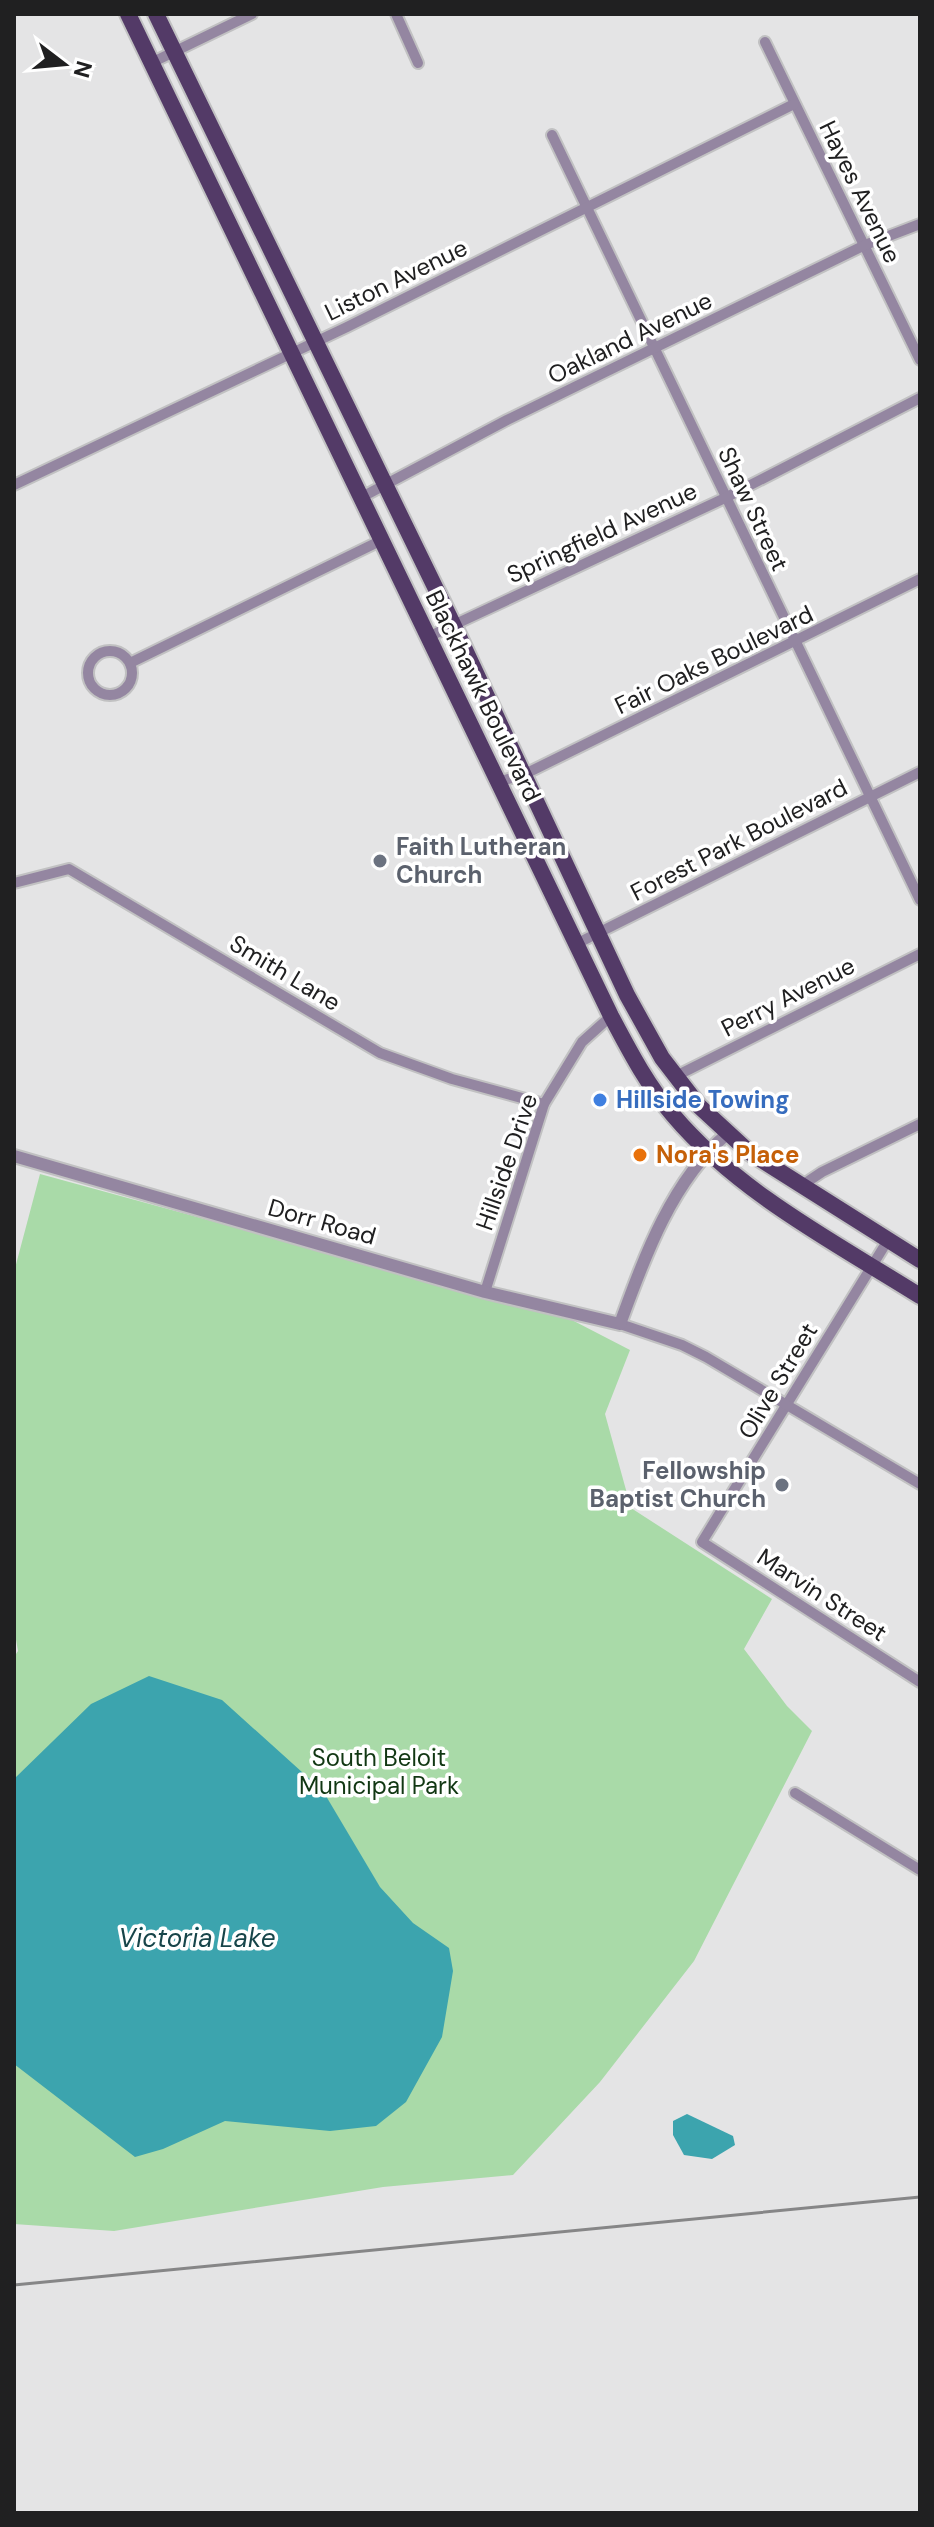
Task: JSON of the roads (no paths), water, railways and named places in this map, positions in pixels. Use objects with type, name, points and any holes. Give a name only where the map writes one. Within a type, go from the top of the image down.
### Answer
[{"type":"main road","name":"Blackhawk Boulevard","points":[[128,14],[611,1016],[649,1083],[671,1113],[707,1151],[765,1198],[920,1296]]},
{"type":"main road","name":"Blackhawk Boulevard","points":[[156,14],[453,624],[627,995],[674,1077],[727,1134],[801,1186],[920,1260]]},
{"type":"street","points":[[151,63],[252,14]]},
{"type":"street","points":[[396,14],[418,63]]},
{"type":"street","name":"Hayes Avenue","points":[[765,42],[920,360]]},
{"type":"street","name":"Liston Avenue","points":[[14,485],[292,353],[794,104]]},
{"type":"street","name":"Shaw Street","points":[[552,135],[920,900]]},
{"type":"street","name":"Oakland Avenue","points":[[362,497],[507,420],[865,245],[920,224]]},
{"type":"street","name":"Springfield Avenue","points":[[428,637],[725,498],[920,398]]},
{"type":"street","points":[[130,663],[382,540]]},
{"type":"street","name":"Fair Oaks Boulevard","points":[[498,782],[525,774],[795,644],[920,579]]},
{"type":"street","points":[[116,651],[130,663],[131,681],[122,692],[108,696],[90,684],[88,670],[101,653],[116,651]]},
{"type":"street","name":"Forest Park Boulevard","points":[[576,944],[920,772]]},
{"type":"street","name":"Smith Lane","points":[[14,883],[69,869],[380,1053],[452,1079],[544,1104]]},
{"type":"street","name":"Perry Avenue","points":[[674,1077],[920,954]]},
{"type":"street","name":"Hillside Drive","points":[[485,1292],[544,1104],[582,1042],[611,1016]]},
{"type":"street","points":[[801,1186],[822,1172],[920,1124]]},
{"type":"street","points":[[727,1134],[707,1151],[689,1175],[646,1257],[620,1324],[682,1345],[920,1484]]},
{"type":"street","name":"Dorr Road","points":[[14,1156],[485,1292],[620,1324]]},
{"type":"street","name":"Olive Street","points":[[702,1542],[888,1240]]},
{"type":"street","name":"Marvin Street","points":[[702,1542],[920,1682]]},
{"type":"street","points":[[795,1793],[920,1870]]},
{"type":"water","name":"Victoria Lake","points":[[149,1676],[222,1700],[323,1791],[380,1887],[413,1923],[449,1948],[453,1971],[442,2037],[406,2102],[376,2126],[330,2131],[225,2121],[163,2149],[135,2157],[14,2064],[14,1779],[91,1704]]},
{"type":"water","points":[[687,2114],[733,2136],[735,2145],[712,2159],[684,2155],[673,2135],[673,2121]]},
{"type":"railway","points":[[14,2285],[920,2197]]},
{"type":"place","name":"Faith Lutheran Church","points":[[380,861]]},
{"type":"place","name":"Hillside Towing","points":[[600,1100]]},
{"type":"place","name":"Nora's Place","points":[[640,1155]]},
{"type":"place","name":"Fellowship Baptist Church","points":[[782,1485]]},
{"type":"park label","name":"South Beloit Municipal Park","points":[[379,1772]]}]
